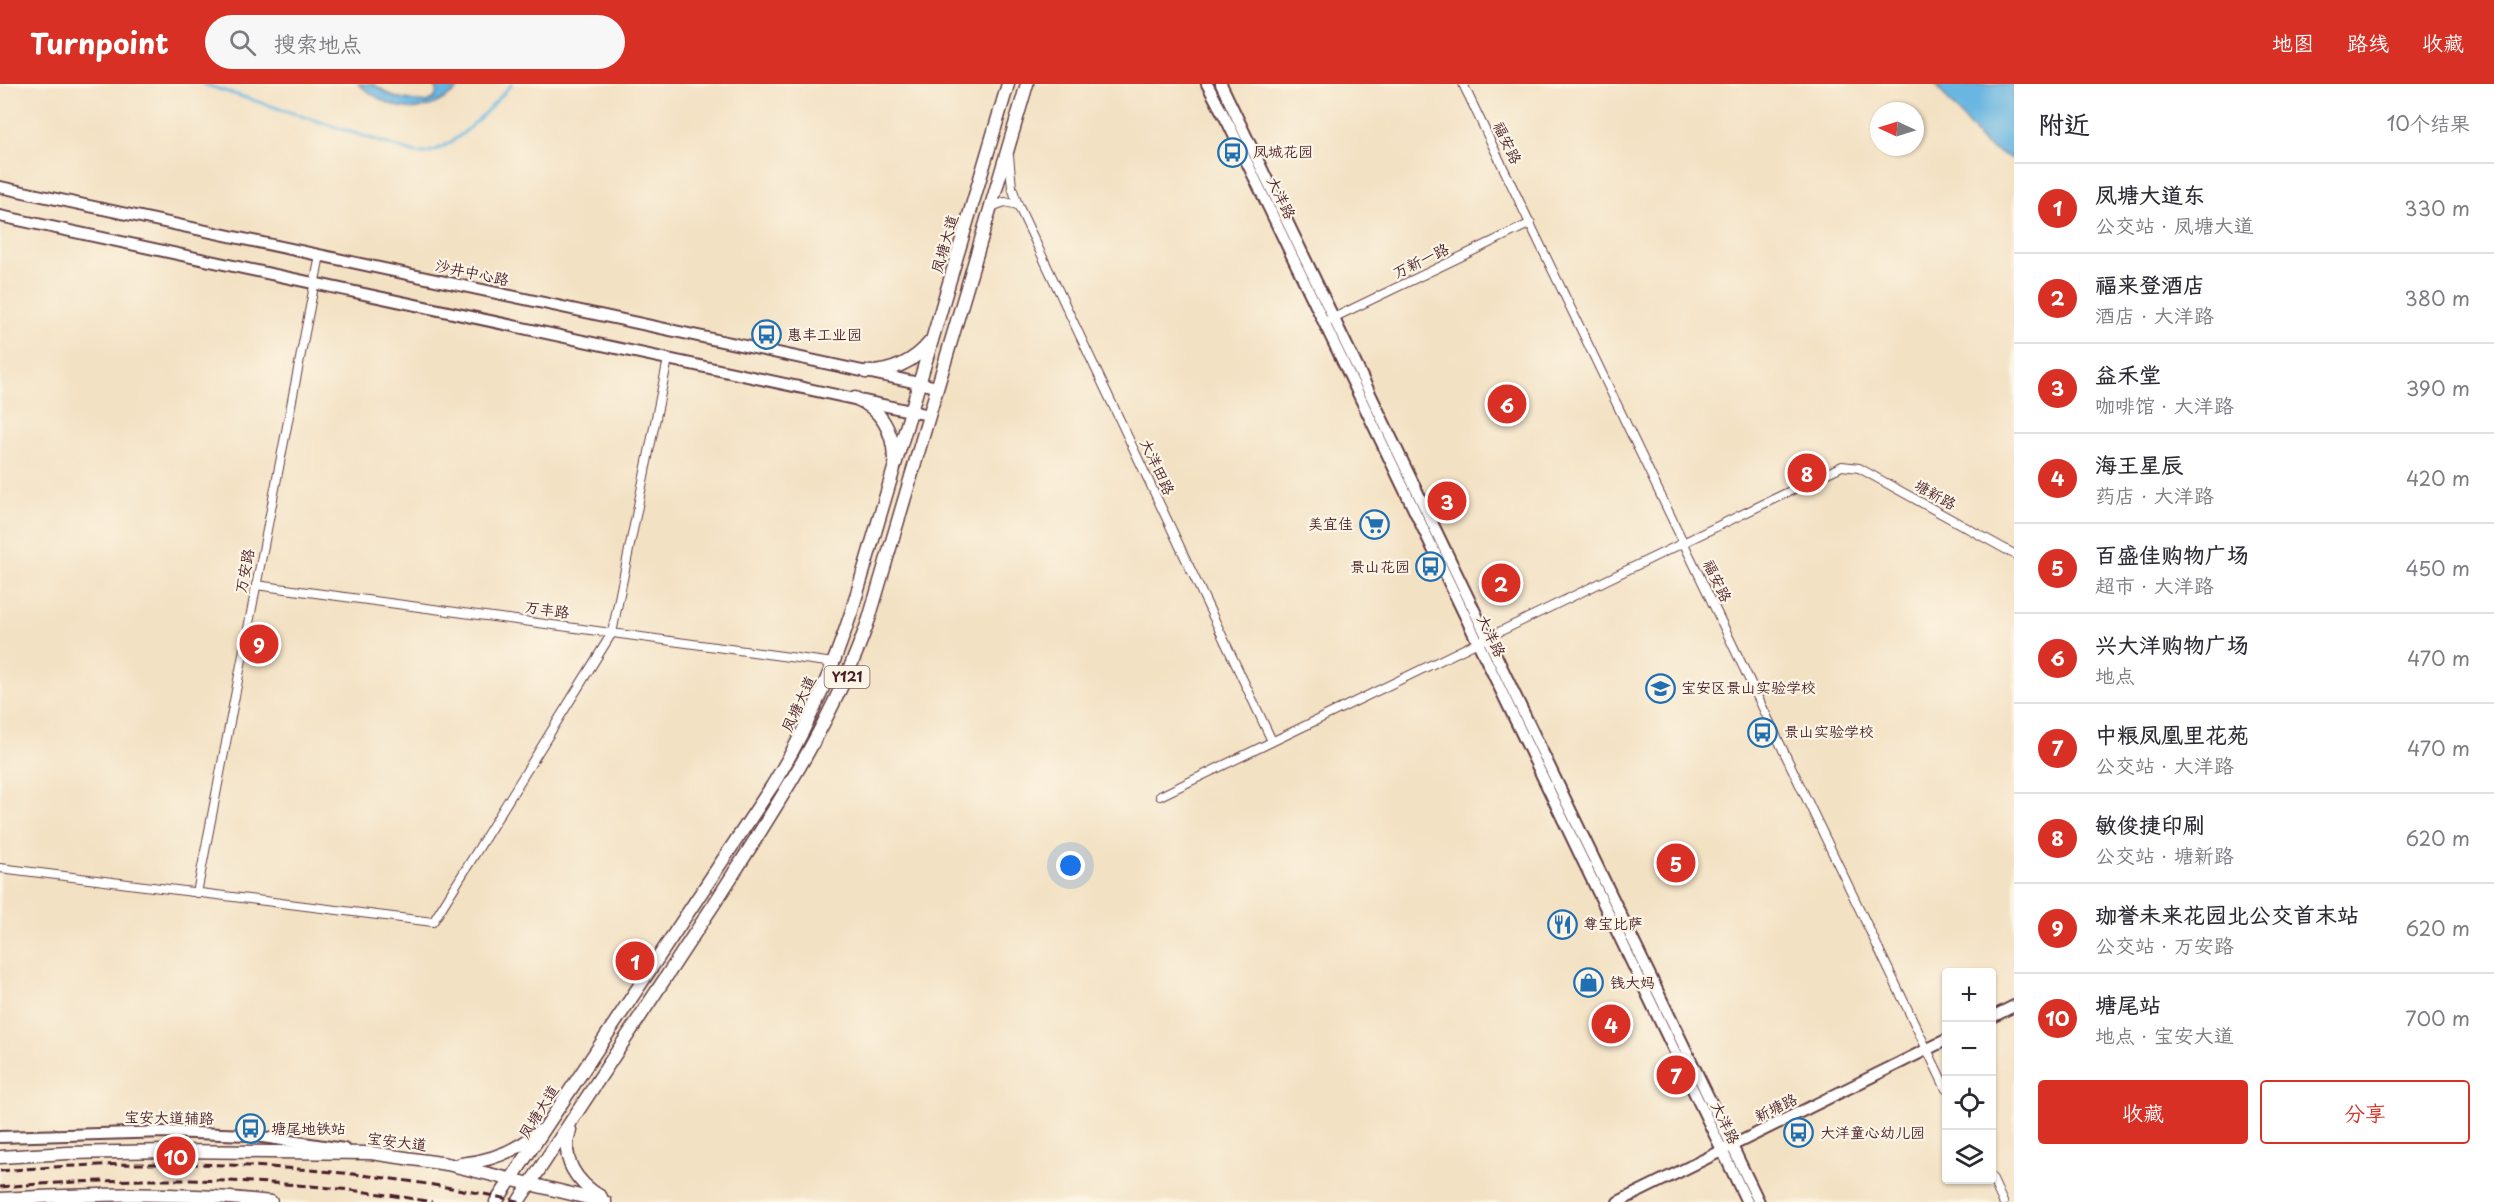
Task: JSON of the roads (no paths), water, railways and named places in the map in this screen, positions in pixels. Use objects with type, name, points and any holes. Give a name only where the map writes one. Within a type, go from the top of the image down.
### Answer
[{"type":"main road","name":"凤塘大道","points":[[496,1202],[529,1156],[549,1122],[782,771],[807,724],[834,663],[1008,84]]},
{"type":"main road","name":"凤塘大道","points":[[518,1202],[573,1122],[785,794],[829,716],[853,662],[868,619],[1027,84]]},
{"type":"main road","points":[[865,372],[888,370],[910,361],[925,348],[933,336]]},
{"type":"main road","points":[[855,399],[876,411],[887,428],[894,450],[893,472]]},
{"type":"main road","points":[[447,1164],[477,1161],[507,1152],[534,1137],[549,1122]]},
{"type":"main road","points":[[573,1122],[566,1146],[570,1165],[581,1184],[607,1202]]},
{"type":"main road","name":"宝安大道","points":[[0,1157],[170,1151],[372,1153],[447,1164],[607,1202]]},
{"type":"main road","points":[[0,1199],[140,1193],[195,1194],[271,1202]]},
{"type":"street","name":"大洋路","points":[[1207,84],[1329,321]]},
{"type":"street","name":"大洋路","points":[[1221,84],[1329,321],[1727,1149],[1747,1202]]},
{"type":"street","name":"福安路","points":[[1463,84],[1942,1079]]},
{"type":"street","name":"大洋田路","points":[[1009,145],[1010,177],[1018,205],[1272,741]]},
{"type":"street","name":"沙井中心路","points":[[0,187],[937,387]]},
{"type":"street","points":[[990,208],[1000,202],[1018,205]]},
{"type":"street","points":[[0,216],[929,415]]},
{"type":"street","name":"万新一路","points":[[1329,321],[1530,223]]},
{"type":"street","name":"万安路","points":[[197,893],[320,255]]},
{"type":"street","points":[[0,868],[433,922],[612,633],[668,359]]},
{"type":"street","name":"塘新路","points":[[1684,542],[1842,466],[1859,468],[2014,554]]},
{"type":"street","points":[[1160,796],[1684,542]]},
{"type":"street","name":"万丰路","points":[[256,585],[834,663]]},
{"type":"street","points":[[1996,1015],[2014,1006]]},
{"type":"street","name":"新塘路","points":[[1618,1202],[1942,1042]]},
{"type":"street","name":"宝安大道辅路","points":[[0,1137],[155,1132],[205,1133],[270,1137],[372,1153]]},
{"type":"street","name":"大洋路","points":[[1727,1149],[1759,1202]]},
{"type":"street","points":[[1995,1184],[2003,1202]]},
{"type":"water","points":[[358,84],[373,84],[394,97],[426,103],[435,98],[437,91],[434,84],[463,84],[437,103],[424,108],[411,109],[385,102]]},
{"type":"water","points":[[1935,84],[2014,84],[2014,160],[1985,145]]},
{"type":"waterway","points":[[203,84],[416,153],[429,152],[455,139],[481,117],[512,84]]},
{"type":"railway","points":[[0,1171],[131,1164],[262,1167],[393,1179],[522,1202]]},
{"type":"railway","points":[[0,1187],[108,1181],[217,1181],[325,1187],[432,1202]]},
{"type":"place","name":"凤城花园","points":[[1232,152]]},
{"type":"place","name":"惠丰工业园","points":[[766,335]]},
{"type":"place","name":"兴大洋购物广场","points":[[1507,404]]},
{"type":"place","name":"敏俊捷印刷","points":[[1807,473]]},
{"type":"place","name":"益禾堂","points":[[1447,501]]},
{"type":"place","name":"美宜佳","points":[[1374,524]]},
{"type":"place","name":"景山花园","points":[[1431,567]]},
{"type":"place","name":"福来登酒店","points":[[1501,583]]},
{"type":"place","name":"珈誉未来花园北公交首末站","points":[[259,644]]},
{"type":"place","name":"宝安区景山实验学校","points":[[1660,688]]},
{"type":"place","name":"景山实验学校","points":[[1763,732]]},
{"type":"place","name":"百盛佳购物广场","points":[[1676,863]]},
{"type":"place","name":"尊宝比萨","points":[[1562,924]]},
{"type":"place","name":"凤塘大道东","points":[[635,961]]},
{"type":"place","name":"钱大妈","points":[[1589,983]]},
{"type":"place","name":"海王星辰","points":[[1611,1024]]},
{"type":"place","name":"中粮凤凰里花苑","points":[[1676,1075]]},
{"type":"place","name":"塘尾地铁站","points":[[250,1129]]},
{"type":"place","name":"大洋童心幼儿园","points":[[1799,1133]]},
{"type":"place","name":"塘尾站","points":[[176,1156]]}]
